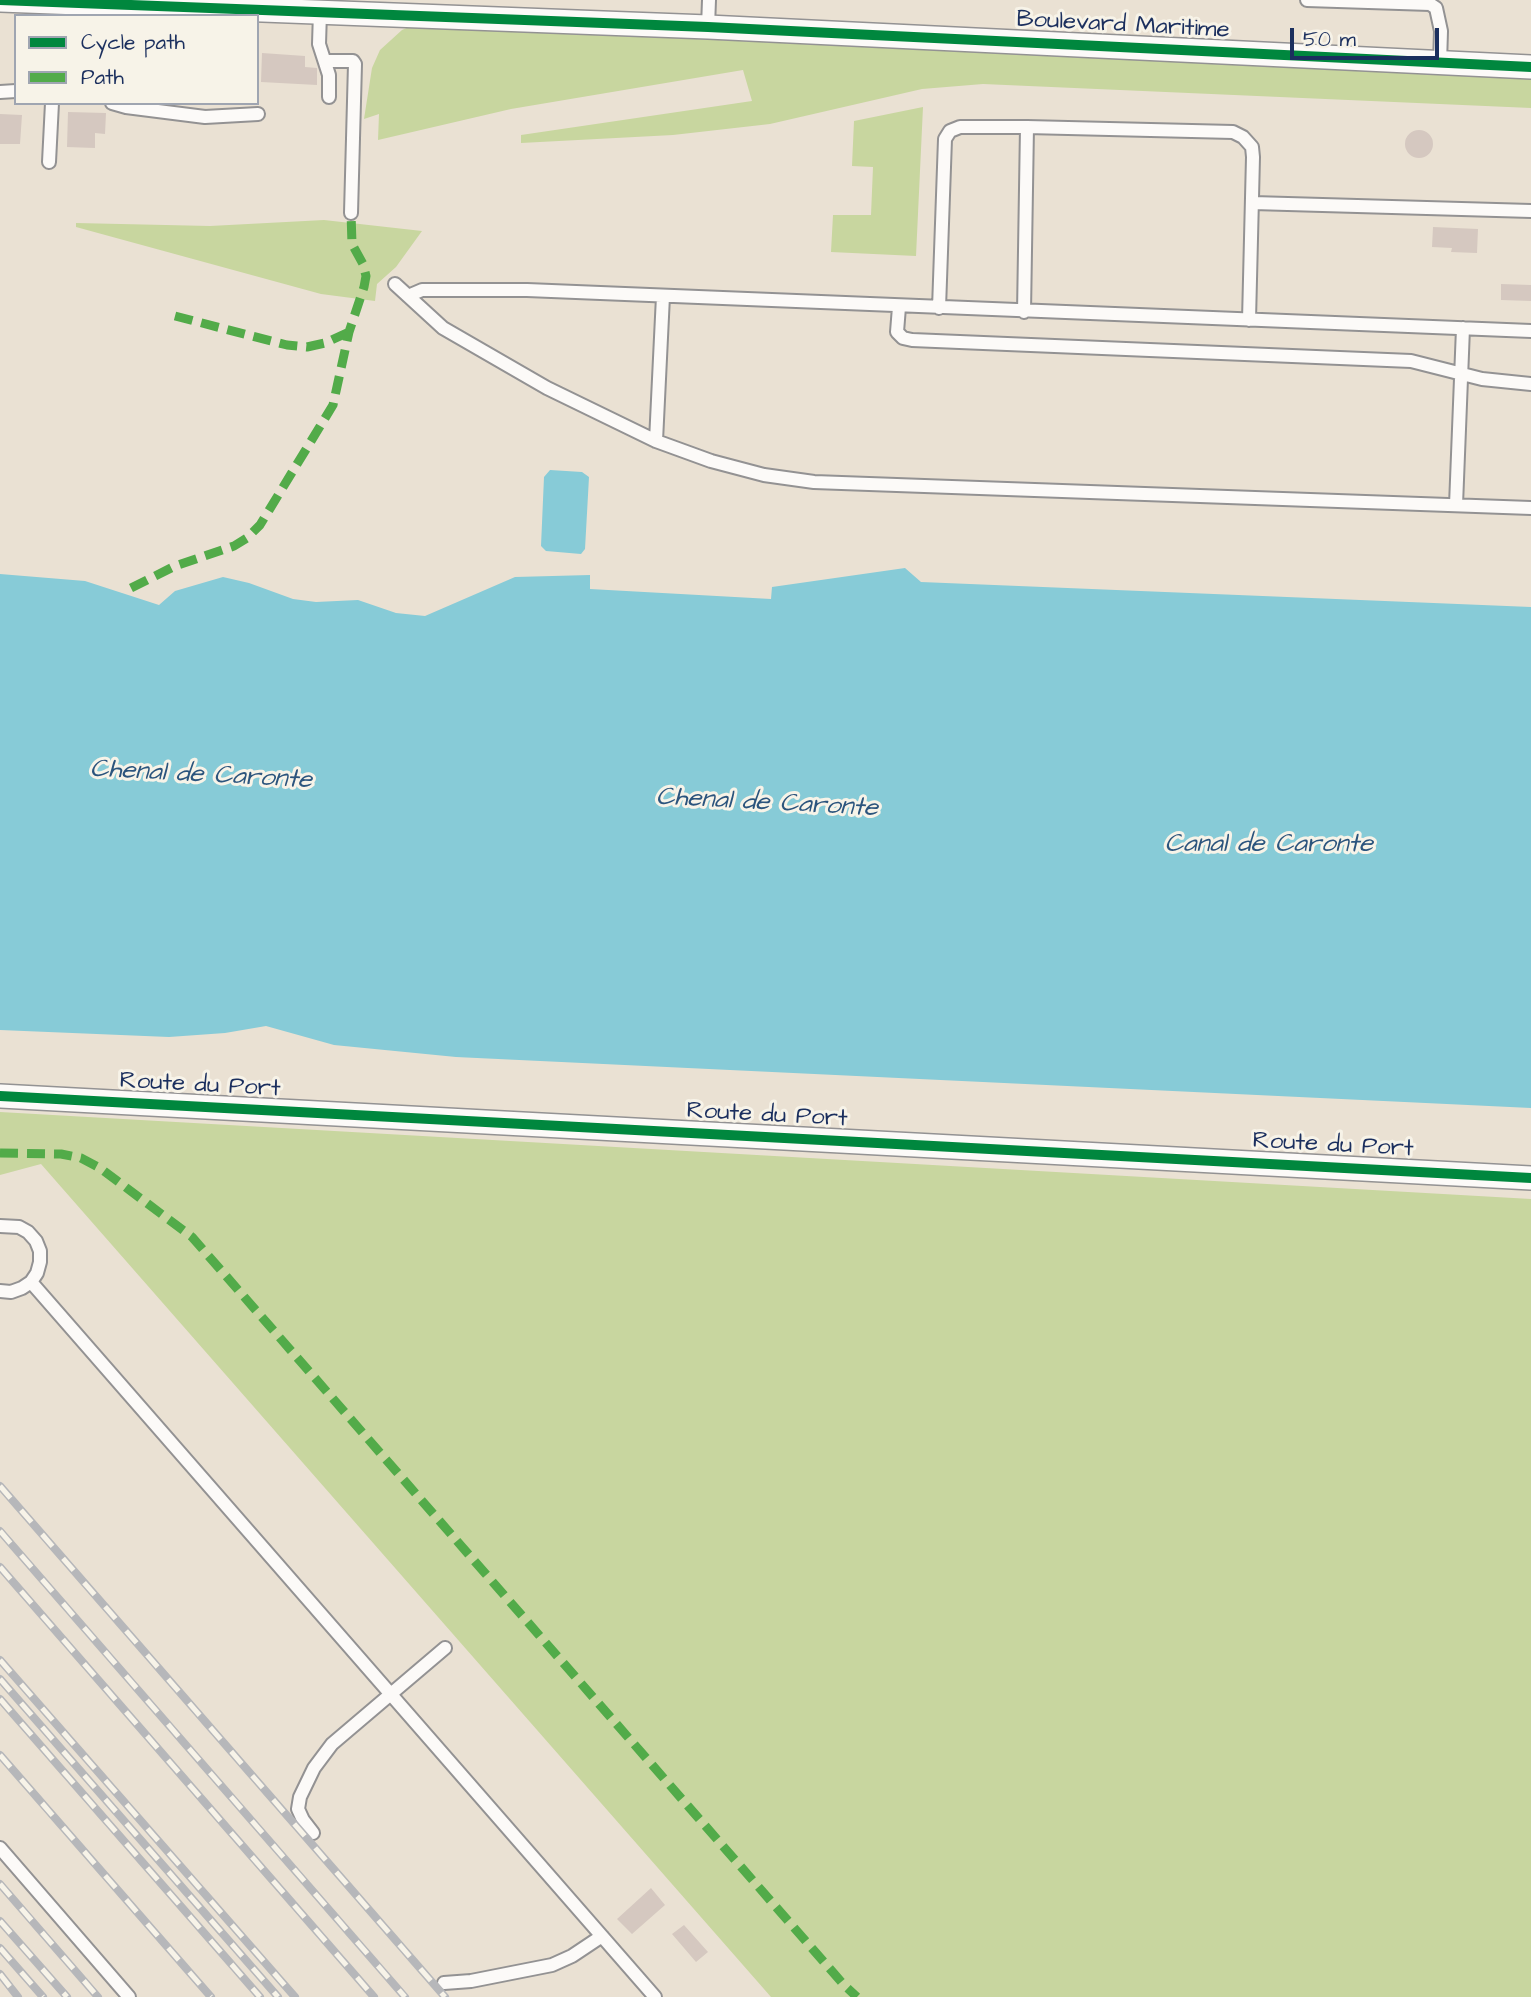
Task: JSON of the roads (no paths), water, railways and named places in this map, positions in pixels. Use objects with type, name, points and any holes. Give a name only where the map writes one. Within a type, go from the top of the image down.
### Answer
[{"type":"street","name":"Boulevard Maritime","points":[[0,0],[708,27],[1531,67]]},
{"type":"street","name":"Route du Port","points":[[0,1096],[1531,1178]]},
{"type":"lane","points":[[708,27],[709,0]]},
{"type":"lane","points":[[1307,0],[1430,5],[1436,8],[1441,32],[1440,63]]},
{"type":"lane","points":[[320,12],[318,44],[329,75],[329,97]]},
{"type":"lane","points":[[325,61],[353,61],[355,64],[351,213]]},
{"type":"lane","points":[[49,162],[52,105]]},
{"type":"lane","points":[[119,105],[205,117],[258,114]]},
{"type":"lane","points":[[939,309],[945,139],[950,131],[960,127],[1027,127],[1233,132],[1243,137],[1251,147],[1253,203],[1249,320]]},
{"type":"lane","points":[[1024,312],[1027,127]]},
{"type":"lane","points":[[1253,203],[1531,211]]},
{"type":"lane","points":[[396,284],[443,328],[547,388],[656,441],[764,475],[814,482],[1531,508]]},
{"type":"lane","points":[[408,296],[422,290],[527,290],[939,309],[1531,331]]},
{"type":"lane","points":[[656,441],[663,296]]},
{"type":"lane","points":[[899,307],[897,332],[903,338],[912,340],[1411,360],[1482,379],[1531,384]]},
{"type":"lane","points":[[1456,505],[1463,328]]},
{"type":"lane","points":[[0,1226],[19,1227],[29,1232],[40,1251],[37,1273],[31,1282],[11,1292],[0,1291]]},
{"type":"lane","points":[[31,1282],[655,1997]]},
{"type":"lane","points":[[313,1833],[298,1809],[300,1797],[306,1781],[332,1744],[445,1648]]},
{"type":"lane","points":[[0,1848],[129,1997]]},
{"type":"lane","points":[[444,1983],[471,1981],[552,1965],[572,1956],[602,1936]]},
{"type":"water","points":[[550,470],[582,472],[589,477],[585,549],[581,554],[546,551],[541,546],[544,477]]},
{"type":"water","name":"Canal de Caronte","points":[[905,568],[921,582],[1531,607],[1531,1108],[456,1057],[334,1045],[266,1026],[225,1033],[169,1037],[0,1030],[0,574],[85,581],[159,605],[175,591],[223,577],[293,599],[316,602],[358,600],[396,613],[425,616],[515,577],[590,575],[590,589],[771,599],[772,587]]},
{"type":"railway","points":[[0,1486],[445,1997]]},
{"type":"railway","points":[[0,1531],[405,1997]]},
{"type":"railway","points":[[0,1567],[374,1997]]},
{"type":"railway","points":[[0,1660],[295,1997]]},
{"type":"railway","points":[[0,1679],[278,1997]]},
{"type":"railway","points":[[0,1699],[260,1997]]},
{"type":"railway","points":[[0,1755],[211,1997]]},
{"type":"railway","points":[[0,1884],[98,1997]]},
{"type":"railway","points":[[0,1921],[67,1997]]},
{"type":"railway","points":[[0,1948],[43,1997]]},
{"type":"railway","points":[[0,1974],[18,1997]]},
{"type":"water label","name":"Chenal de Caronte","points":[[201,776]]},
{"type":"water label","name":"Chenal de Caronte","points":[[767,804]]}]
